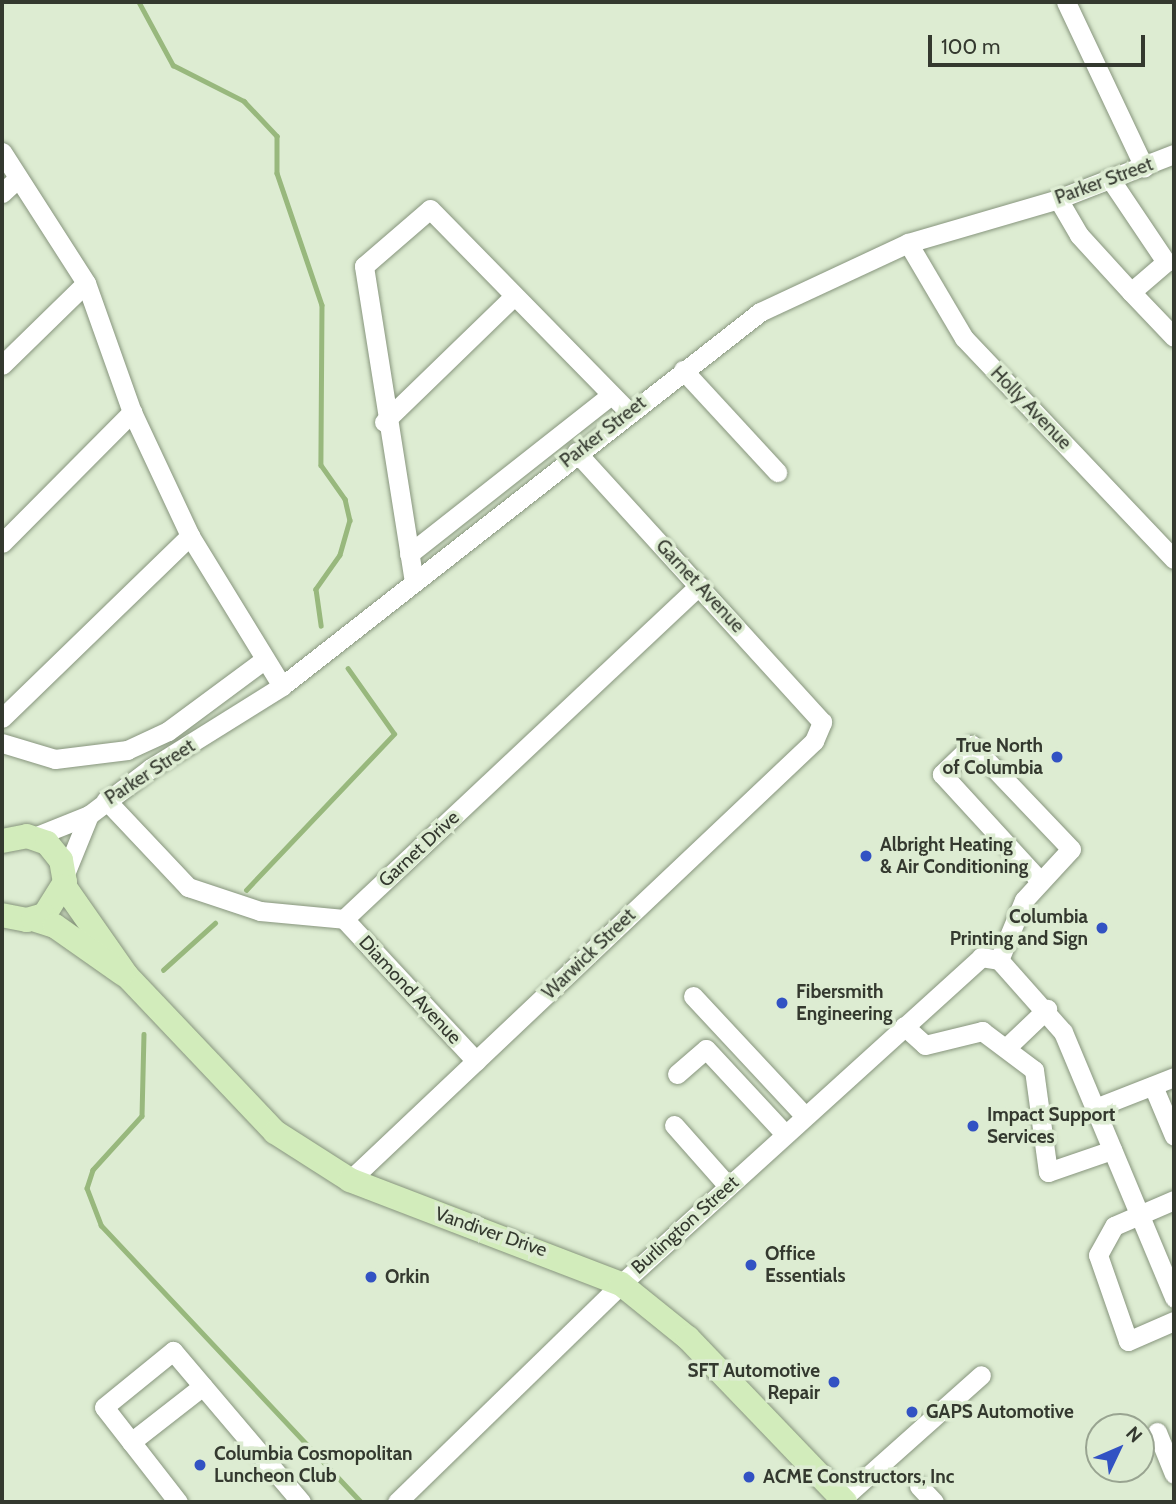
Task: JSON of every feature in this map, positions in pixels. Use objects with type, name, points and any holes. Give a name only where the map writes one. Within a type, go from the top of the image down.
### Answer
[{"type":"main road","name":"Vandiver Drive","points":[[14,835],[58,854],[65,880],[127,976],[257,1116],[350,1180],[621,1284],[688,1338],[838,1499]]},
{"type":"main road","points":[[11,918],[54,907],[65,880]]},
{"type":"main road","name":"Vandiver Drive","points":[[11,918],[55,926],[127,976]]},
{"type":"street","points":[[1066,2],[1144,167]]},
{"type":"street","points":[[2,152],[86,283],[132,412],[190,536],[282,686]]},
{"type":"street","name":"Parker Street","points":[[14,835],[89,815],[106,800],[282,686],[628,411],[788,297],[908,243],[1058,199],[1174,154]]},
{"type":"street","points":[[2,193],[18,178]]},
{"type":"street","points":[[1111,180],[1166,262],[1132,292]]},
{"type":"street","points":[[1058,199],[1079,236],[1174,337]]},
{"type":"street","points":[[414,582],[384,422],[364,266],[430,209],[628,411]]},
{"type":"street","name":"Holly Avenue","points":[[908,243],[964,338],[1174,559]]},
{"type":"street","points":[[2,365],[86,283]]},
{"type":"street","points":[[384,422],[514,296]]},
{"type":"street","points":[[683,370],[777,472]]},
{"type":"street","points":[[408,554],[611,395]]},
{"type":"street","points":[[2,543],[132,412]]},
{"type":"street","name":"Garnet Avenue","points":[[576,452],[822,722]]},
{"type":"street","points":[[2,718],[190,536]]},
{"type":"street","name":"Garnet Drive","points":[[344,919],[699,586]]},
{"type":"street","points":[[2,743],[78,760],[127,750],[168,731],[264,660]]},
{"type":"street","name":"Warwick Street","points":[[350,1180],[814,741],[822,722]]},
{"type":"street","points":[[1040,881],[942,774],[972,745],[1071,849],[1024,900],[990,958],[1047,1009],[1095,1108],[1174,1298]]},
{"type":"street","points":[[106,800],[188,887],[260,911],[344,919]]},
{"type":"street","name":"Parker Street","points":[[65,880],[89,815]]},
{"type":"street","name":"Diamond Avenue","points":[[344,919],[476,1061]]},
{"type":"street","name":"Burlington Street","points":[[397,1502],[621,1284],[904,1026],[990,958]]},
{"type":"street","points":[[693,996],[805,1116]]},
{"type":"street","points":[[1006,1048],[1047,1009]]},
{"type":"street","points":[[904,1026],[925,1045],[982,1031],[1034,1070],[1040,1085],[1040,1149],[1048,1172],[1112,1150]]},
{"type":"street","points":[[677,1074],[706,1049],[785,1134]]},
{"type":"street","points":[[1095,1108],[1174,1077]]},
{"type":"street","points":[[1153,1086],[1174,1136]]},
{"type":"street","points":[[674,1125],[728,1186]]},
{"type":"street","points":[[1174,1200],[1114,1226],[1098,1255],[1128,1341],[1174,1321]]},
{"type":"street","points":[[178,1502],[104,1406],[173,1351],[300,1502]]},
{"type":"street","points":[[838,1499],[981,1376]]},
{"type":"street","points":[[131,1441],[203,1386]]},
{"type":"street","points":[[1157,1432],[1174,1474]]},
{"type":"street","points":[[919,1486],[934,1502]]},
{"type":"waterway","points":[[139,2],[173,65],[244,101],[277,136],[277,173],[322,305],[321,465],[345,499],[350,520],[340,555],[316,589],[321,626]]},
{"type":"waterway","points":[[246,890],[394,734],[348,669]]},
{"type":"waterway","points":[[163,970],[215,923]]},
{"type":"waterway","points":[[144,1034],[142,1116],[93,1170],[87,1188],[101,1225],[361,1502]]},
{"type":"place","name":"True North of Columbia","points":[[1057,757]]},
{"type":"place","name":"Albright Heating & Air Conditioning","points":[[866,856]]},
{"type":"place","name":"Columbia Printing and Sign","points":[[1102,928]]},
{"type":"place","name":"Fibersmith Engineering","points":[[782,1003]]},
{"type":"place","name":"Impact Support Services","points":[[973,1126]]},
{"type":"place","name":"Office Essentials","points":[[751,1265]]},
{"type":"place","name":"Orkin","points":[[371,1277]]},
{"type":"place","name":"SFT Automotive Repair","points":[[834,1382]]},
{"type":"place","name":"GAPS Automotive","points":[[912,1412]]},
{"type":"place","name":"Columbia Cosmopolitan Luncheon Club","points":[[200,1465]]},
{"type":"place","name":"ACME Constructors, Inc","points":[[749,1477]]}]
